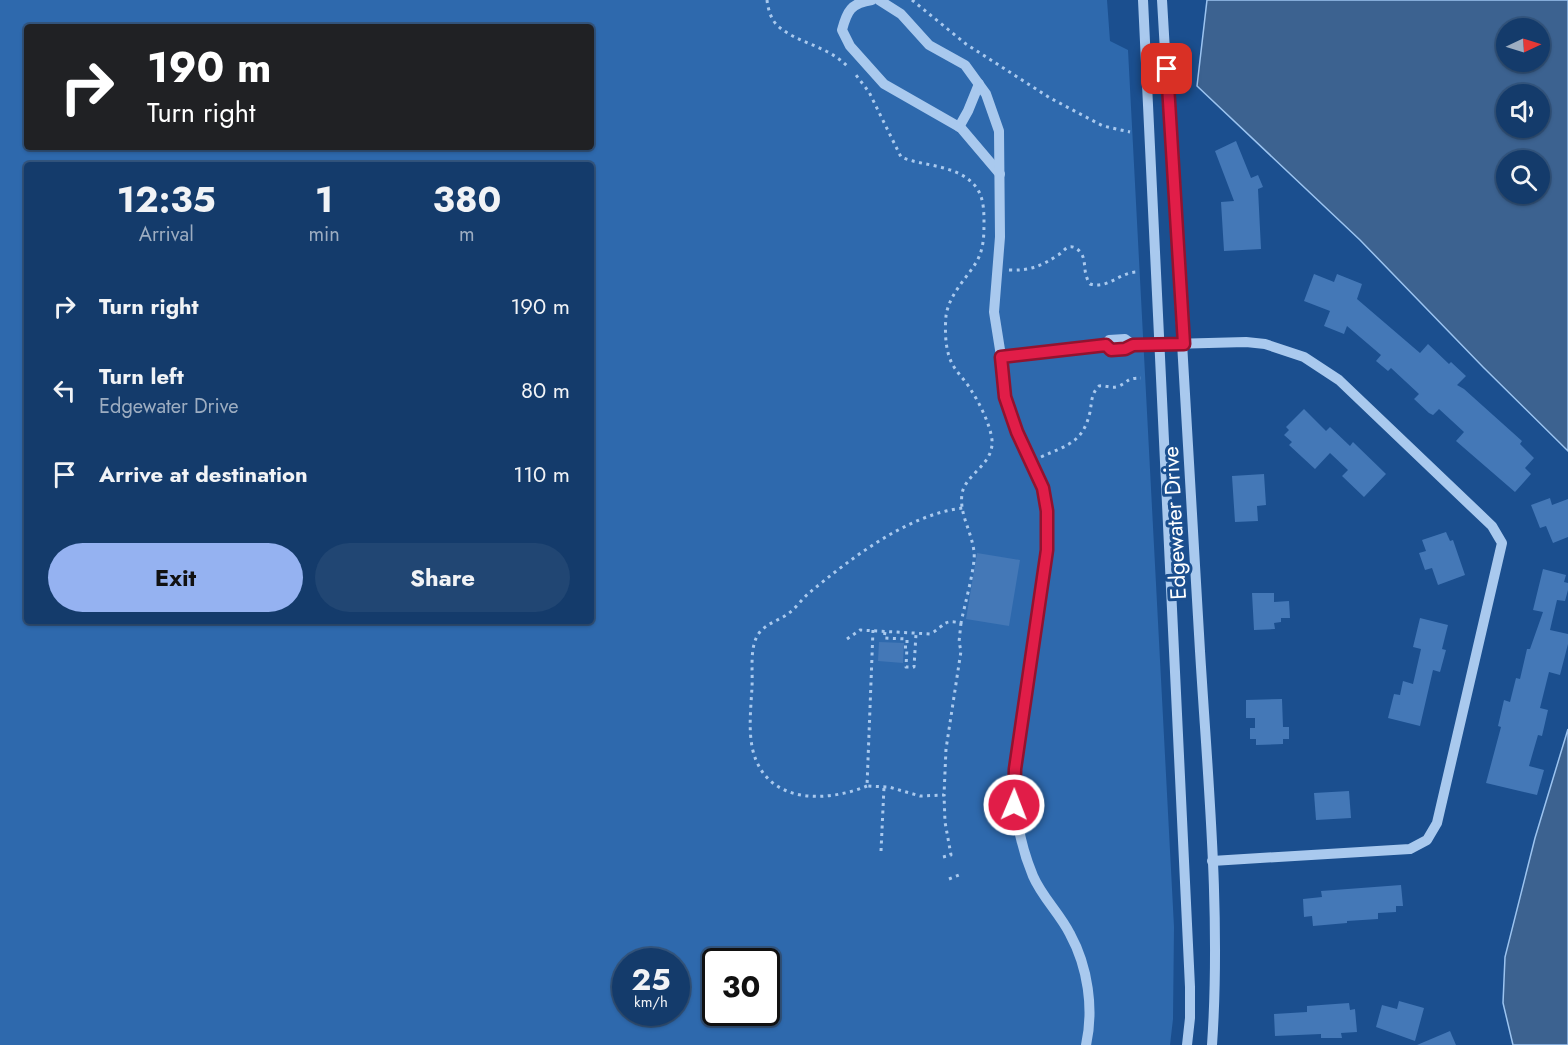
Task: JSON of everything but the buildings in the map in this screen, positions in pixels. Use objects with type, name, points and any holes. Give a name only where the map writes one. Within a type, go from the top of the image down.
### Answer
[{"type":"street","points":[[872,0],[860,2],[847,12],[842,30],[850,46],[884,84],[958,127],[983,152],[1000,175]]},
{"type":"street","points":[[879,0],[901,14],[929,45],[965,65],[986,94],[999,131],[1000,237],[994,312],[1005,397],[1017,432],[1043,488],[1047,511],[1047,550],[1015,769],[1014,805],[1020,840],[1034,878],[1070,933],[1081,960],[1088,988],[1089,1030],[1086,1045]]},
{"type":"street","name":"Edgewater Drive","points":[[1143,0],[1189,975],[1190,1018],[1186,1045]]},
{"type":"street","name":"Edgewater Drive","points":[[1162,0],[1184,344],[1212,861],[1216,970],[1212,1045]]},
{"type":"street","points":[[958,127],[968,111],[979,84]]},
{"type":"street","points":[[1001,357],[1106,345],[1109,340],[1125,339],[1133,345],[1225,341],[1265,344],[1304,357],[1339,380],[1492,526],[1502,543],[1437,822],[1427,840],[1410,849],[1212,861]]},
{"type":"path","points":[[767,0],[777,26],[830,52],[854,73],[869,92],[901,157],[913,162],[942,167],[965,178],[976,187],[984,206],[983,246],[978,259],[954,294],[946,322],[949,356],[957,373],[971,389],[984,414],[992,441],[990,456],[964,486],[962,496],[975,554],[961,623],[959,642],[961,651],[946,749],[945,822],[951,855],[942,857]]},
{"type":"path","points":[[912,0],[966,44],[1050,98],[1103,126],[1130,132]]},
{"type":"path","points":[[997,270],[1025,271],[1040,266],[1066,248],[1072,247],[1083,255],[1085,276],[1090,284],[1104,285],[1124,273],[1136,272]]},
{"type":"path","points":[[1031,462],[1076,441],[1082,434],[1090,411],[1092,396],[1099,386],[1105,385],[1113,388],[1120,386],[1130,378],[1141,378]]},
{"type":"path","points":[[944,795],[920,796],[884,787],[867,786],[840,795],[813,796],[785,791],[770,781],[760,768],[753,750],[751,711],[754,646],[759,633],[790,612],[809,593],[864,552],[910,523],[935,514],[963,508]]},
{"type":"path","points":[[847,639],[860,630],[930,634],[949,620],[961,623]]},
{"type":"path","points":[[867,786],[873,630]]},
{"type":"path","points":[[885,631],[884,638],[907,639],[906,667],[914,668],[916,634]]},
{"type":"path","points":[[881,851],[884,787]]},
{"type":"path","points":[[949,879],[959,875]]},
{"type":"shaded area","points":[[0,0],[1107,0],[1110,41],[1128,50],[1174,927],[1173,1019],[1170,1045],[0,1045]]},
{"type":"shaded area","points":[[1207,0],[1568,0],[1568,451],[1360,240],[1197,86]]},
{"type":"shaded area","points":[[1568,729],[1568,1045],[1513,1045],[1503,1003],[1505,957],[1535,838]]},
{"type":"route","points":[[1014,805],[1015,769],[1047,550],[1047,511],[1043,488],[1017,432],[1005,397],[1001,357],[1106,345],[1111,350],[1125,349],[1133,345],[1184,344],[1167,69]]}]
